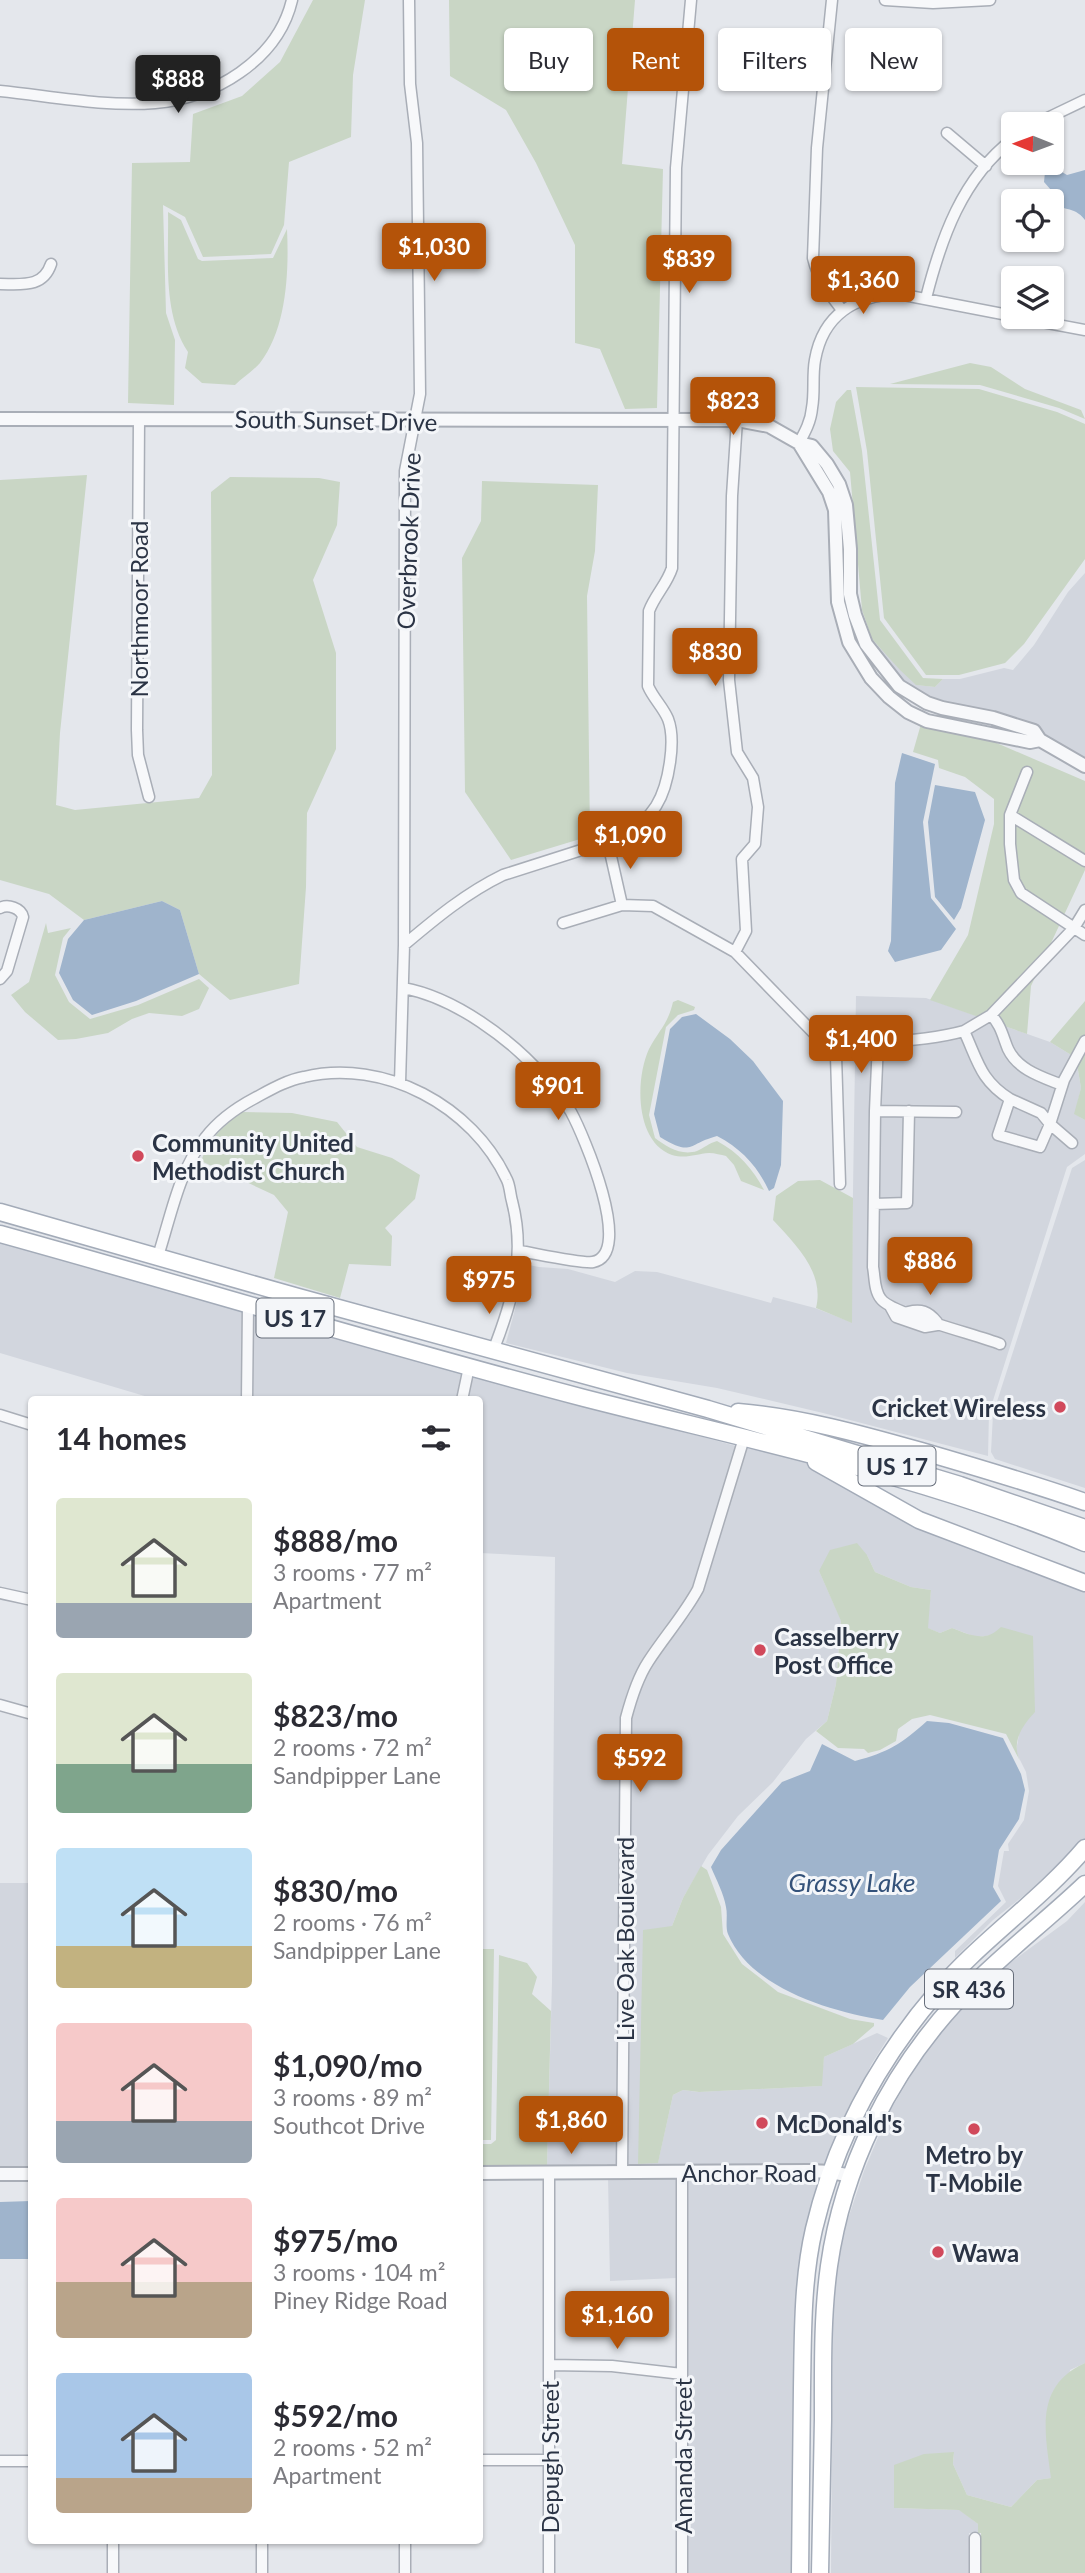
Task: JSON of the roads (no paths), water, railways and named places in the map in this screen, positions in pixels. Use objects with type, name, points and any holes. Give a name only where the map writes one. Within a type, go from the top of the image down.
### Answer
[{"type":"main road","name":"US 17","points":[[0,1212],[708,1409],[960,1485],[1085,1528]]},
{"type":"main road","points":[[0,1223],[39,1234],[73,1232]]},
{"type":"main road","name":"US 17","points":[[0,1234],[469,1367],[799,1452],[952,1495],[1085,1543]]},
{"type":"main road","points":[[117,1267],[139,1264],[158,1256]]},
{"type":"main road","points":[[248,1305],[260,1300],[299,1297]]},
{"type":"main road","points":[[469,1367],[487,1359],[518,1358]]},
{"type":"main road","points":[[708,1409],[764,1414],[830,1426],[1027,1482],[1085,1502]]},
{"type":"main road","points":[[799,1452],[919,1520],[1085,1583]]},
{"type":"main road","name":"SR 436","points":[[800,2573],[803,2325],[814,2231],[831,2172],[868,2086],[902,2035],[939,1990],[1061,1876],[1085,1848]]},
{"type":"main road","name":"SR 436","points":[[821,2573],[823,2368],[829,2266],[851,2176],[876,2115],[919,2049],[955,2004],[1003,1956],[1085,1884]]},
{"type":"main road","points":[[803,2325],[809,2347],[823,2368]]},
{"type":"main road","points":[[802,2369],[814,2389],[823,2415]]},
{"type":"street","points":[[0,91],[129,104],[183,98],[232,78],[258,59],[280,30],[292,0]]},
{"type":"street","name":"Overbrook Drive","points":[[400,1083],[404,944],[405,477],[420,394],[417,143],[410,84],[409,0]]},
{"type":"street","points":[[404,944],[436,917],[485,883],[608,843],[637,828],[657,807],[667,786],[672,752],[671,730],[667,717],[648,686],[649,611],[668,580],[672,568],[676,168],[691,0]]},
{"type":"street","points":[[832,0],[817,148],[813,258],[824,286],[842,310]]},
{"type":"street","points":[[885,0],[933,3],[990,0]]},
{"type":"street","points":[[1060,112],[1085,100]]},
{"type":"street","points":[[947,133],[986,166]]},
{"type":"street","points":[[926,298],[937,253],[951,219],[968,190],[1001,151]]},
{"type":"street","points":[[0,284],[32,284],[40,281],[45,278],[51,264]]},
{"type":"street","points":[[799,443],[813,408],[814,361],[819,344],[828,326],[842,310],[861,299],[900,294],[1001,314]]},
{"type":"street","points":[[1064,326],[1085,330]]},
{"type":"street","name":"South Sunset Drive","points":[[0,419],[737,420],[769,426],[799,443],[812,446],[839,484],[849,526],[850,594],[866,644],[899,687],[927,703],[1034,731],[1040,740],[1085,766]]},
{"type":"street","name":"Northmoor Road","points":[[139,419],[137,730],[142,777],[149,797]]},
{"type":"street","points":[[735,952],[746,931],[741,859],[754,844],[758,807],[753,778],[737,752],[729,680],[732,496],[737,420]]},
{"type":"street","points":[[1027,772],[1010,815],[1014,880],[1021,893],[1085,935]]},
{"type":"street","points":[[1010,815],[1085,861]]},
{"type":"street","points":[[608,843],[622,905]]},
{"type":"street","points":[[563,923],[622,905],[653,906],[735,952],[836,1056],[840,1184]]},
{"type":"street","points":[[0,908],[6,906],[17,909],[23,917],[8,968],[0,979]]},
{"type":"street","points":[[1000,1344],[939,1325],[929,1313],[918,1310],[911,1317],[896,1317],[890,1306],[881,1300],[873,1267],[878,1042],[927,1039],[964,1031],[991,1015],[1074,928],[1085,910]]},
{"type":"street","points":[[403,988],[425,992],[494,1032],[524,1055],[570,1110],[590,1153],[607,1212],[610,1247],[605,1256],[593,1262],[520,1251]]},
{"type":"street","points":[[991,1015],[1014,1061],[1062,1085]]},
{"type":"street","points":[[964,1031],[984,1077],[995,1090],[1041,1113],[1072,1143]]},
{"type":"street","points":[[1010,1099],[998,1135],[1040,1147],[1062,1085],[1085,1041]]},
{"type":"street","points":[[158,1256],[189,1164],[211,1130],[237,1109],[278,1086],[304,1076],[367,1076],[400,1083],[416,1089],[463,1120],[485,1146],[507,1181],[517,1219],[520,1251],[513,1290],[493,1351]]},
{"type":"street","points":[[875,1111],[956,1112]]},
{"type":"street","points":[[874,1203],[907,1202],[909,1111]]},
{"type":"street","points":[[247,1396],[248,1305]]},
{"type":"street","points":[[463,1396],[469,1367]]},
{"type":"street","points":[[0,1415],[28,1423]]},
{"type":"street","name":"Live Oak Boulevard","points":[[622,2172],[626,1718],[633,1691],[647,1663],[686,1610],[698,1588],[744,1438]]},
{"type":"street","points":[[0,1593],[28,1599]]},
{"type":"street","points":[[0,1705],[28,1713]]},
{"type":"street","points":[[989,1942],[1003,1956]]},
{"type":"street","name":"Depugh Street","points":[[549,2172],[549,2573]]},
{"type":"street","name":"Amanda Street","points":[[682,2172],[682,2573]]},
{"type":"street","name":"Anchor Road","points":[[483,2173],[831,2172],[851,2176]]},
{"type":"street","points":[[0,2174],[28,2174]]},
{"type":"street","points":[[549,2365],[612,2366],[682,2374]]},
{"type":"street","points":[[483,2460],[549,2460]]},
{"type":"street","points":[[0,2461],[28,2461]]},
{"type":"street","points":[[975,2538],[975,2573]]},
{"type":"street","points":[[113,2544],[113,2573]]},
{"type":"street","points":[[262,2544],[262,2573]]},
{"type":"street","points":[[405,2544],[405,2573]]},
{"type":"water","points":[[1085,170],[1085,220],[1076,212],[1064,208],[1064,189],[1050,189],[1044,182],[1045,175],[1067,175]]},
{"type":"water","points":[[902,753],[935,764],[923,822],[931,898],[956,929],[941,950],[895,962],[888,951],[891,941],[895,783]]},
{"type":"water","points":[[935,785],[975,792],[985,820],[961,908],[954,920],[935,897],[928,822]]},
{"type":"water","points":[[162,901],[180,910],[199,974],[136,1001],[92,1015],[73,1000],[59,973],[68,939],[84,920]]},
{"type":"water","points":[[696,1014],[730,1039],[753,1061],[783,1101],[781,1165],[774,1188],[769,1191],[748,1159],[717,1136],[685,1148],[660,1137],[654,1114],[670,1029],[682,1017]]},
{"type":"water","name":"Grassy Lake","points":[[927,1721],[949,1723],[1003,1738],[1021,1774],[1025,1790],[1019,1819],[999,1850],[993,1887],[1001,1901],[910,1987],[883,2020],[817,2004],[773,1983],[739,1953],[728,1934],[725,1902],[711,1867],[721,1850],[782,1782],[810,1771],[822,1744],[855,1761],[894,1746]]},
{"type":"water","points":[[28,2201],[28,2259],[0,2259],[0,2202]]},
{"type":"place","name":"Community United Methodist Church","points":[[138,1156]]},
{"type":"place","name":"Cricket Wireless","points":[[1060,1407]]},
{"type":"place","name":"Casselberry Post Office","points":[[760,1650]]},
{"type":"place","name":"McDonald's","points":[[762,2123]]},
{"type":"place","name":"Metro by T-Mobile","points":[[974,2129]]},
{"type":"place","name":"Wawa","points":[[938,2252]]}]
